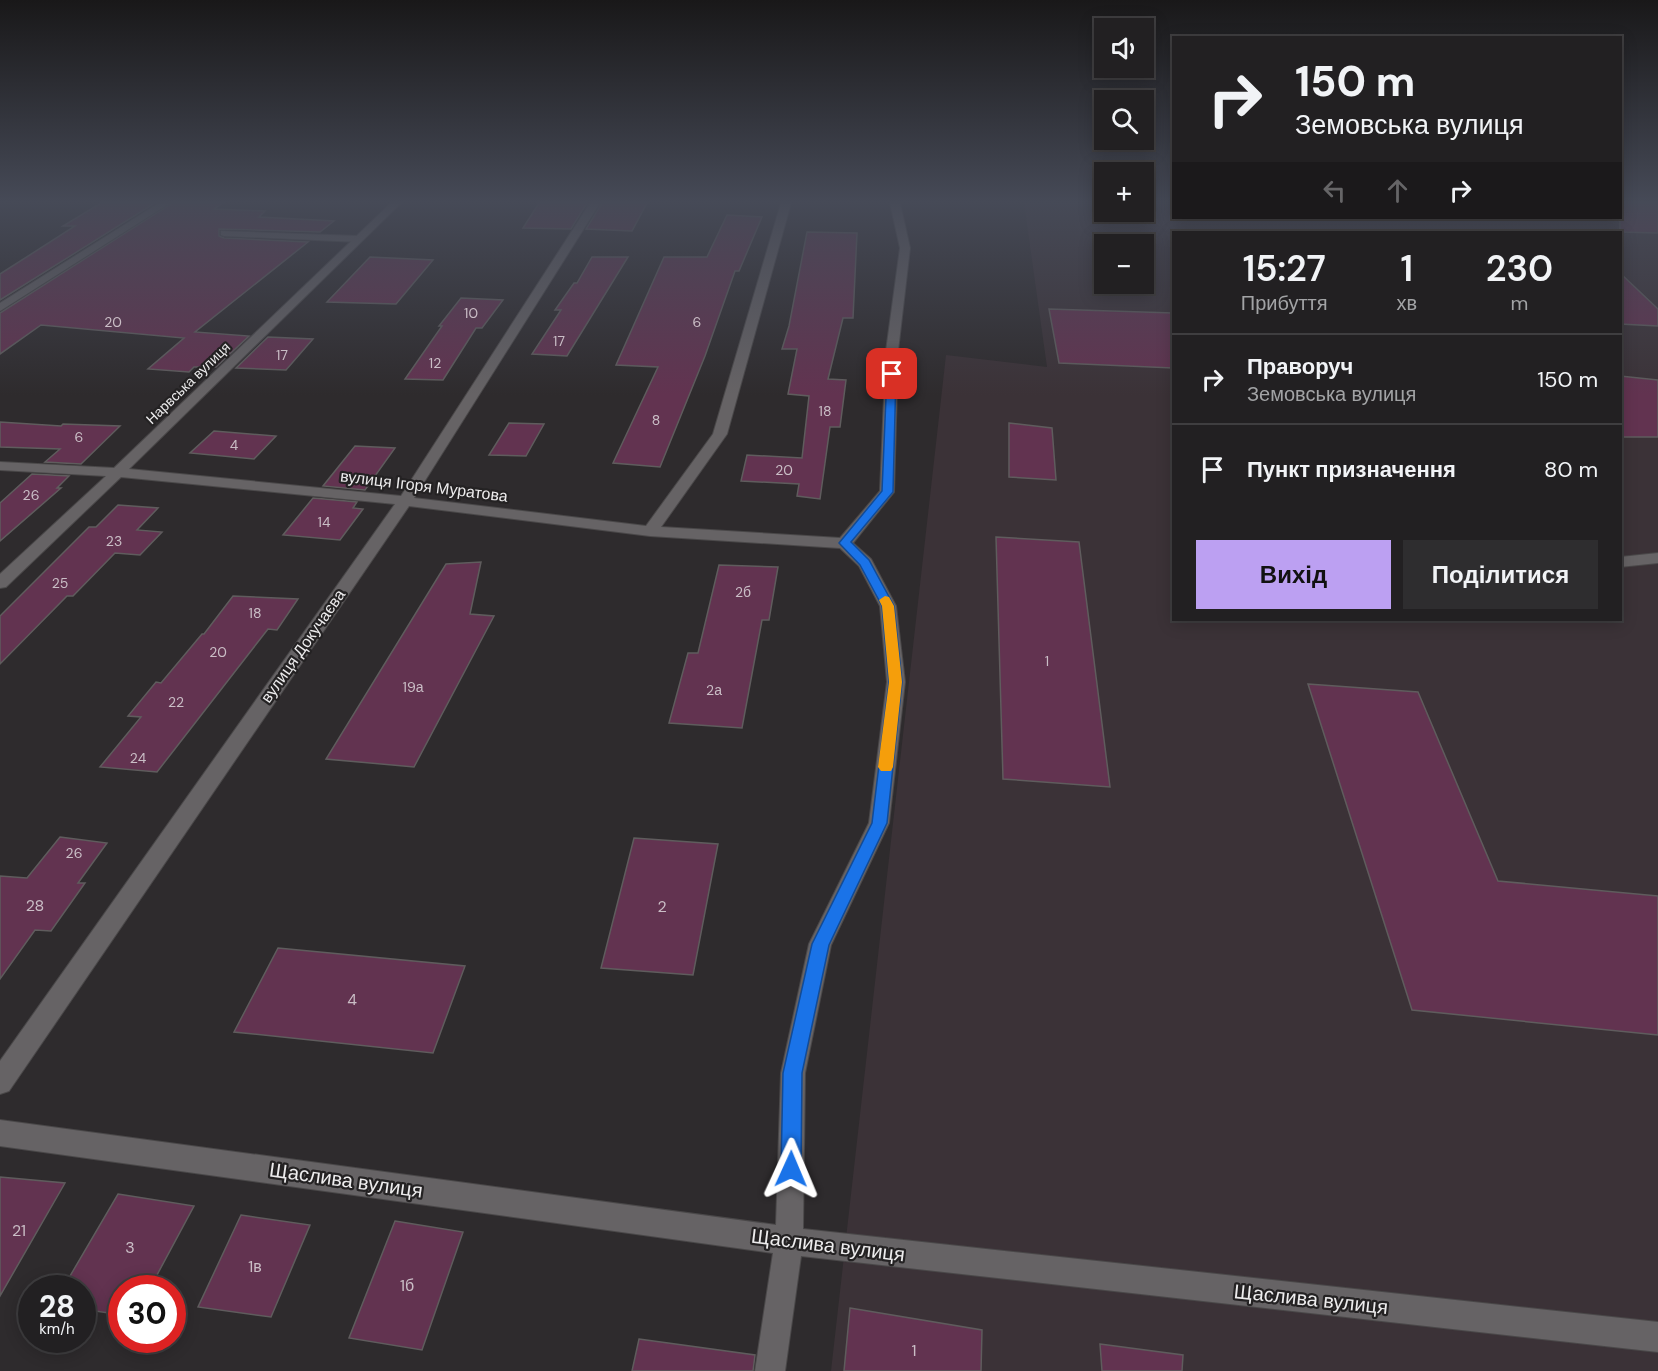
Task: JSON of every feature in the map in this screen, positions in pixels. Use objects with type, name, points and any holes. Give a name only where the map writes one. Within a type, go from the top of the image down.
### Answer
[{"type":"street","points":[[0,308],[64,267]]},
{"type":"street","name":"Нарвська вулиця","points":[[0,583],[330,267]]},
{"type":"street","name":"вулиця Докучаєва","points":[[0,1082],[405,501],[554,267]]},
{"type":"street","points":[[650,531],[720,434],[768,267]]},
{"type":"street","points":[[770,1371],[789,1241],[793,1073],[820,944],[879,823],[896,682],[888,606],[865,563],[844,543],[887,492],[892,351],[903,267]]},
{"type":"street","name":"вулиця Ігоря Муратова","points":[[0,466],[118,472],[405,501],[650,531],[844,543]]},
{"type":"street","points":[[1622,562],[1658,558]]},
{"type":"street","name":"Щаслива вулиця","points":[[0,1133],[789,1241],[1658,1337]]},
{"type":"shaded area","points":[[1033,267],[1094,267],[1094,294],[1154,294],[1154,267],[1172,267],[1172,621],[1622,621],[1622,267],[1658,267],[1658,1371],[831,1371],[946,355],[1047,367]]},
{"type":"building","points":[[11,267],[53,267],[0,300],[0,274]]},
{"type":"building","points":[[72,267],[277,267],[195,332],[249,336],[216,367],[194,367],[189,372],[148,369],[184,338],[41,325],[0,354],[0,313]]},
{"type":"building","points":[[360,267],[427,267],[396,304],[327,302]]},
{"type":"building","points":[[586,267],[622,267],[567,356],[532,354],[561,310],[555,310],[574,283],[577,283]]},
{"type":"building","points":[[660,267],[741,267],[739,271],[735,271],[705,356],[660,467],[613,463],[658,367],[616,365]]},
{"type":"building","points":[[800,267],[855,267],[853,318],[843,318],[828,379],[846,380],[840,427],[830,427],[820,499],[797,496],[799,484],[741,481],[747,455],[802,458],[809,396],[788,394],[797,349],[782,349],[789,326]]},
{"type":"building","points":[[1622,275],[1658,309],[1658,326],[1622,324]]},
{"type":"building","points":[[461,298],[503,300],[482,328],[476,328],[443,380],[405,379],[442,326],[439,326]]},
{"type":"building","points":[[1049,309],[1172,313],[1172,368],[1059,363]]},
{"type":"building","points":[[268,337],[313,339],[286,370],[236,368]]},
{"type":"building","points":[[1622,376],[1658,380],[1658,437],[1622,437]]},
{"type":"building","points":[[0,422],[61,426],[63,424],[120,426],[81,464],[45,462],[60,449],[0,447]]},
{"type":"building","points":[[509,423],[544,424],[526,456],[489,455]]},
{"type":"building","points":[[1009,423],[1052,428],[1056,480],[1009,477]]},
{"type":"building","points":[[214,431],[276,436],[254,459],[190,453]]},
{"type":"building","points":[[355,446],[395,448],[365,490],[323,486]]},
{"type":"building","points":[[32,474],[69,476],[57,488],[61,488],[0,541],[0,503]]},
{"type":"building","points":[[313,498],[357,502],[353,508],[363,509],[340,540],[283,535]]},
{"type":"building","points":[[118,505],[158,508],[137,530],[162,532],[140,555],[115,553],[73,596],[67,596],[0,664],[0,616],[89,527],[96,527]]},
{"type":"building","points":[[996,537],[1079,542],[1110,787],[1003,779]]},
{"type":"building","points":[[481,562],[470,614],[494,616],[414,767],[326,759],[446,564]]},
{"type":"building","points":[[719,565],[778,567],[769,620],[762,620],[742,728],[669,723],[688,653],[698,653]]},
{"type":"building","points":[[233,596],[298,599],[277,630],[268,629],[157,772],[100,767],[141,717],[128,716],[156,682],[161,683],[204,634]]},
{"type":"building","points":[[1308,684],[1418,692],[1498,881],[1658,896],[1658,1035],[1412,1010]]},
{"type":"building","points":[[60,837],[107,843],[78,883],[85,883],[51,931],[35,930],[0,979],[0,876],[27,878]]},
{"type":"building","points":[[634,838],[718,844],[693,975],[601,968]]},
{"type":"building","points":[[278,948],[465,966],[433,1053],[234,1032]]},
{"type":"building","points":[[0,1177],[65,1183],[0,1296]]},
{"type":"building","points":[[118,1194],[194,1206],[157,1275],[108,1275],[108,1313],[96,1311],[96,1275],[71,1275]]},
{"type":"building","points":[[241,1215],[310,1225],[271,1317],[198,1307]]},
{"type":"building","points":[[395,1221],[463,1232],[422,1350],[349,1338]]},
{"type":"building","points":[[850,1308],[982,1330],[981,1371],[844,1371]]},
{"type":"building","points":[[639,1339],[755,1355],[753,1371],[632,1371]]},
{"type":"building","points":[[1100,1344],[1183,1355],[1182,1371],[1102,1371]]},
{"type":"slow traffic","points":[[885,600],[888,606],[896,682],[886,767]]},
{"type":"route","points":[[791,1169],[793,1073],[820,944],[879,823],[896,682],[888,606],[865,563],[844,543],[887,492],[892,374]]}]
